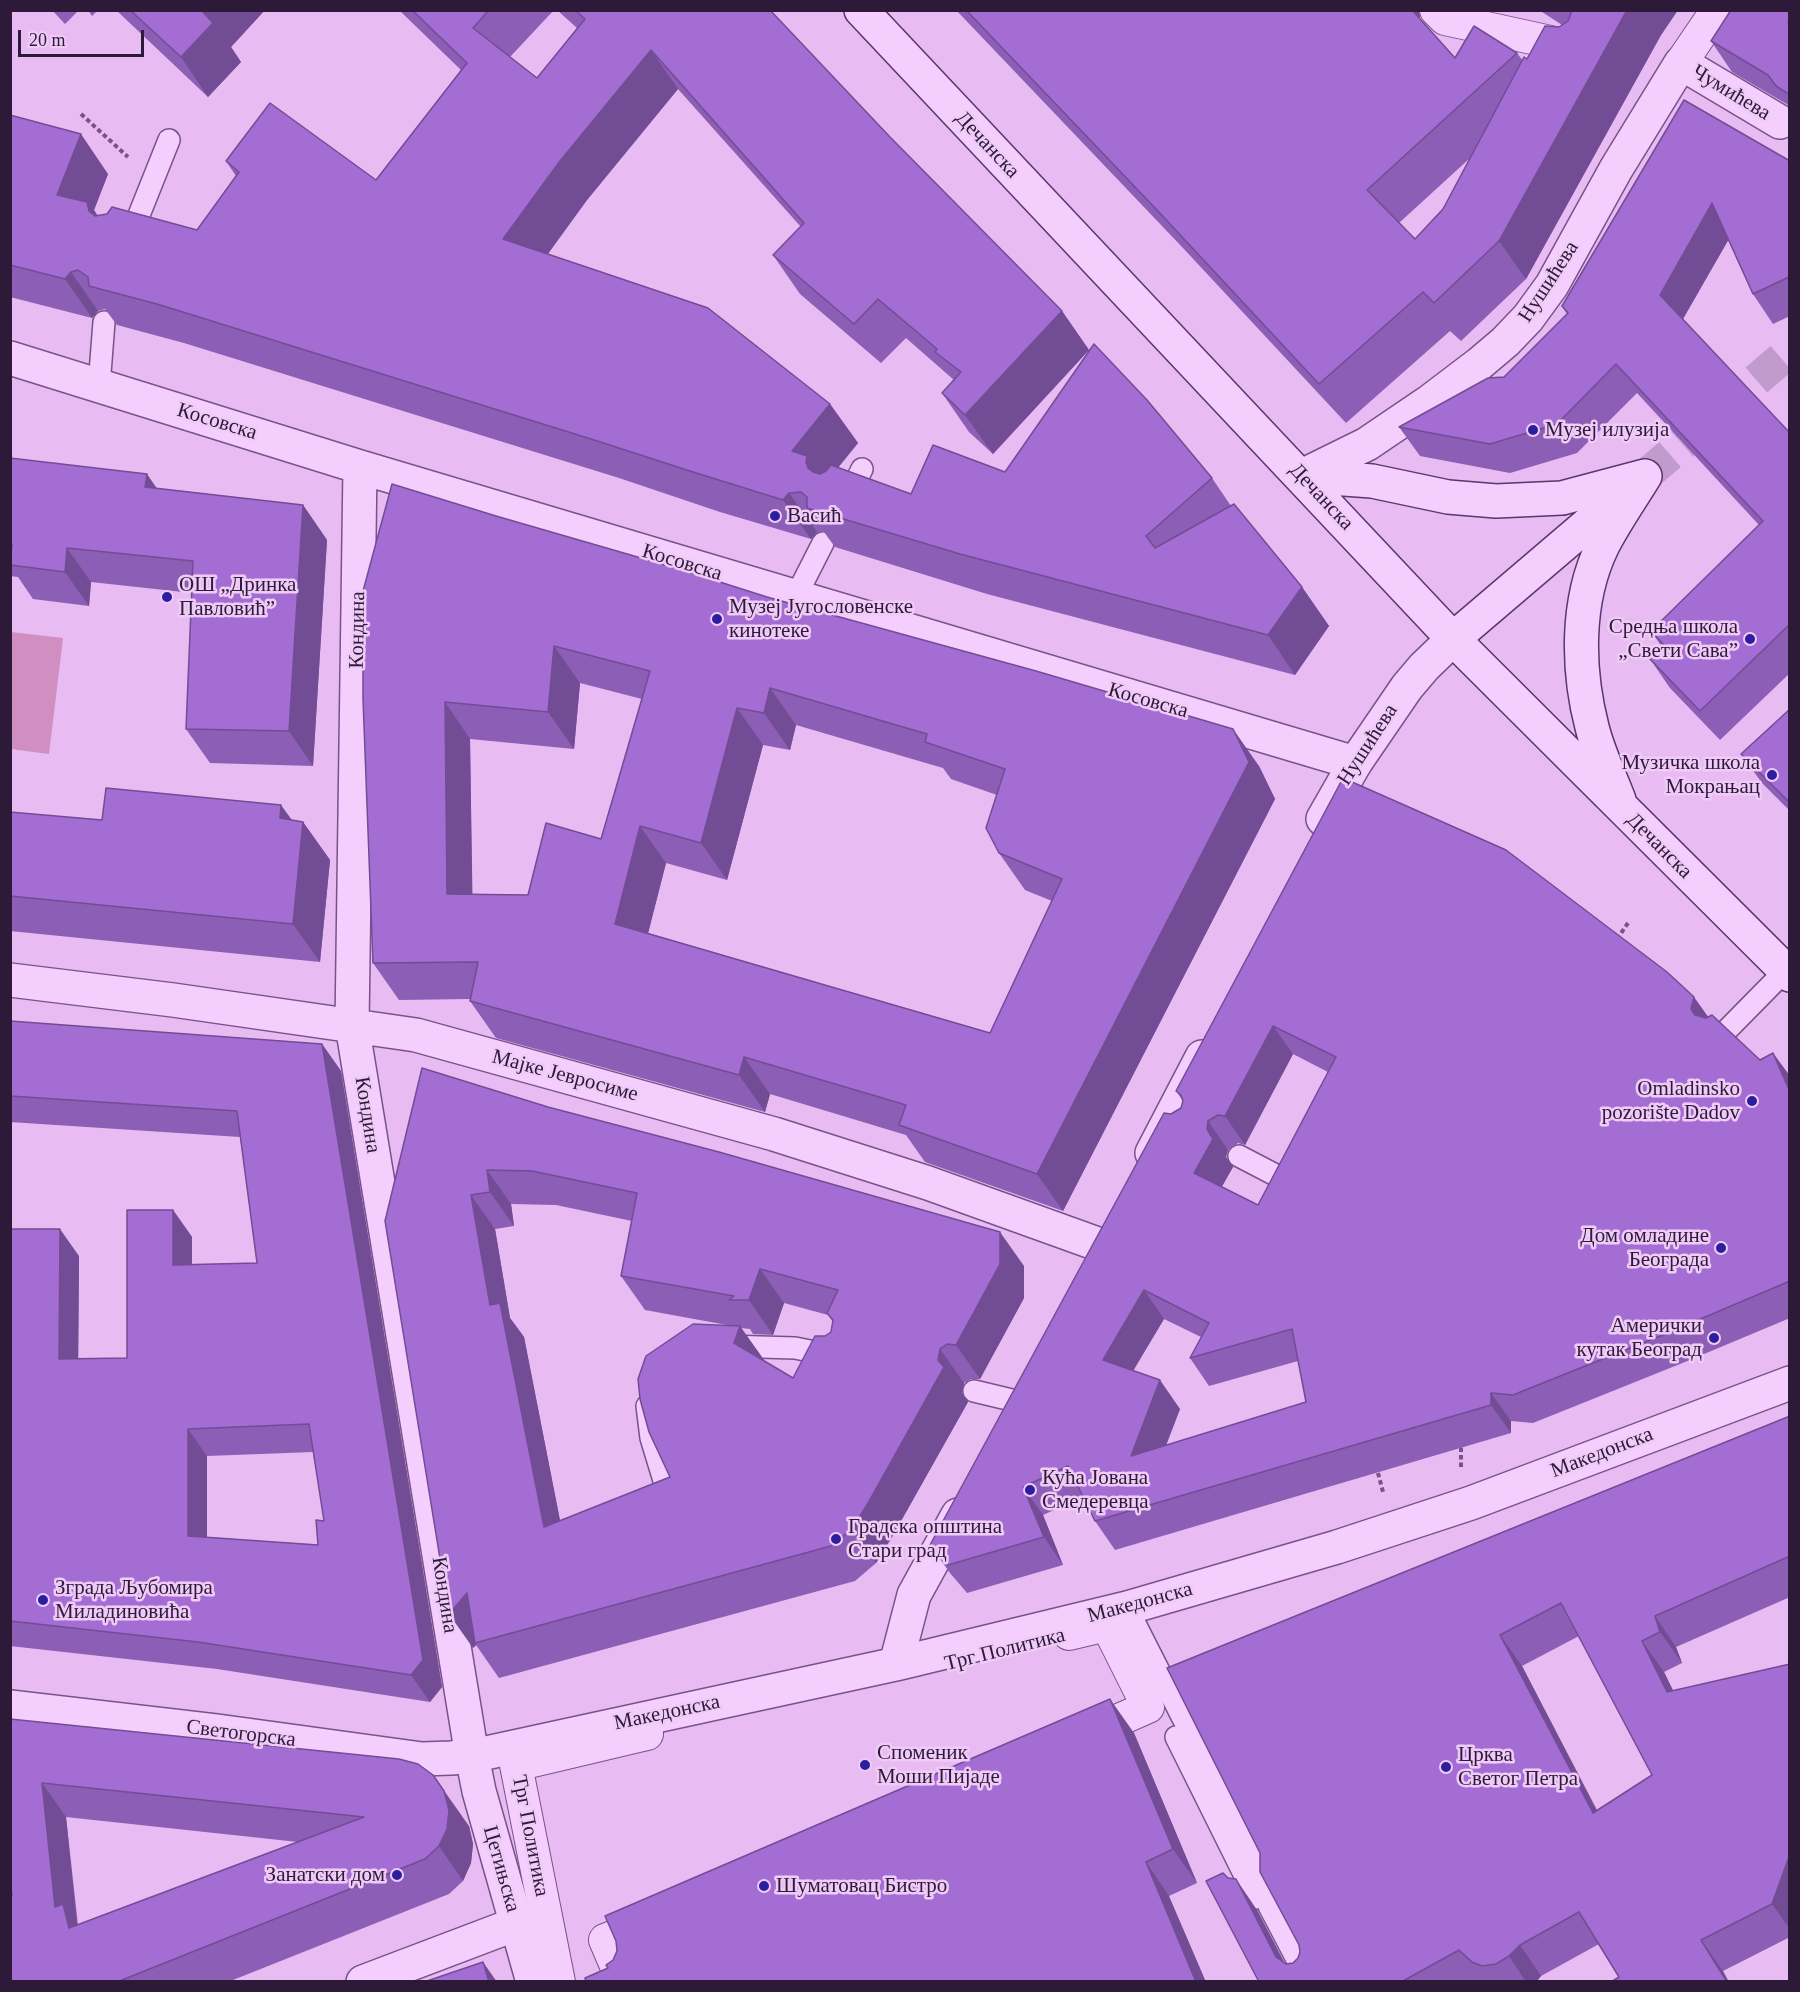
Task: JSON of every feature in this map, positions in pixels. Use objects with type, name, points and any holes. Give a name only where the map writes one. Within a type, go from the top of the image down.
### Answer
[{"type":"street","name":"Дечанска","points":[[861,10],[1130,298],[1302,476],[1454,639],[1787,973]]},
{"type":"street","points":[[1436,10],[1445,19],[1581,48]]},
{"type":"street","name":"Нушићева","points":[[1302,476],[1367,444],[1429,402],[1488,357],[1528,318],[1552,285],[1616,169],[1717,10]]},
{"type":"street","name":"Чумићева","points":[[1682,63],[1780,122]]},
{"type":"street","name":"Косовска","points":[[10,358],[360,467],[795,598],[1355,762]]},
{"type":"street","name":"Кондина","points":[[360,467],[352,1025],[472,1756]]},
{"type":"street","points":[[1302,476],[1372,481],[1448,497],[1496,501],[1562,498],[1645,476]]},
{"type":"street","name":"Нушићева","points":[[1309,847],[1355,762],[1407,687],[1424,667],[1645,476]]},
{"type":"street","points":[[1623,810],[1592,728],[1585,691],[1582,656],[1583,617],[1585,596],[1602,546],[1645,476]]},
{"type":"street","name":"Мајке Јевросиме","points":[[10,980],[416,1035],[774,1134],[928,1183],[1109,1233],[1087,1276]]},
{"type":"street","points":[[1139,1178],[1179,1124],[1213,1035]]},
{"type":"street","name":"Македонска","points":[[472,1756],[896,1664],[1120,1609],[1337,1547],[1471,1503],[1790,1383]]},
{"type":"street","points":[[1003,1432],[1026,1391]]},
{"type":"street","points":[[896,1664],[914,1595],[970,1493]]},
{"type":"street","name":"Трг Политика","points":[[559,1982],[516,1765],[1107,1625],[1148,1707],[1062,1745]]},
{"type":"street","name":"Светогорска","points":[[10,1707],[216,1731],[422,1759],[472,1756]]},
{"type":"street","name":"Цетињска","points":[[472,1756],[479,1791],[533,1982]]},
{"type":"street","points":[[623,1982],[605,1941],[679,1910]]},
{"type":"street","points":[[363,1982],[516,1924]]},
{"type":"lane","points":[[127,243],[169,140]]},
{"type":"lane","points":[[99,386],[104,322]]},
{"type":"lane","points":[[846,500],[862,469]]},
{"type":"lane","points":[[795,598],[823,543]]},
{"type":"lane","points":[[1723,1034],[1787,973]]},
{"type":"lane","points":[[1239,1155],[1287,1181],[1303,1152]]},
{"type":"lane","points":[[703,1345],[795,1348],[845,1358]]},
{"type":"lane","points":[[651,1390],[646,1408],[651,1438],[669,1497]]},
{"type":"lane","points":[[974,1391],[1026,1391]]},
{"type":"lane","points":[[1120,1609],[1210,1789],[1256,1898]]},
{"type":"lane","points":[[1210,1789],[1270,1890],[1269,1906],[1309,1982]]},
{"type":"path","points":[[81,114],[153,180]]},
{"type":"path","points":[[1613,944],[1628,923]]},
{"type":"path","points":[[1461,1447],[1461,1474]]},
{"type":"path","points":[[1378,1473],[1386,1499]]},
{"type":"shaded area","points":[[11,632],[63,638],[49,754],[11,749]]},
{"type":"building","points":[[130,10],[201,10],[213,23],[181,57]]},
{"type":"building","points":[[412,10],[489,10],[473,28],[537,78],[585,19],[575,10],[770,10],[890,137],[1062,311],[965,415],[942,393],[961,372],[935,352],[937,349],[878,299],[854,324],[773,255],[804,223],[651,50],[560,161],[503,239],[708,308],[830,404],[792,451],[807,456],[808,468],[820,474],[831,465],[911,494],[933,445],[1005,472],[1094,344],[1147,400],[1212,478],[1146,536],[1155,548],[1234,504],[1302,587],[1268,635],[960,554],[807,508],[807,497],[801,492],[789,493],[783,500],[157,304],[89,286],[88,277],[78,270],[71,272],[65,279],[10,265],[10,115],[81,134],[57,195],[87,202],[89,211],[95,216],[107,214],[112,207],[197,230],[239,172],[226,161],[270,103],[376,180],[467,63]]},
{"type":"building","points":[[966,10],[1412,10],[1455,58],[1474,26],[1517,53],[1367,190],[1415,239],[1443,209],[1524,57],[1527,59],[1545,26],[1559,27],[1568,21],[1571,10],[1627,10],[1499,241],[1434,303],[1423,292],[1319,384]]},
{"type":"building","points":[[1731,10],[1790,10],[1788,23],[1790,23],[1790,95],[1776,86],[1768,75],[1711,41]]},
{"type":"building","points":[[1684,100],[1790,161],[1790,279],[1789,277],[1753,294],[1712,203],[1660,295],[1790,433],[1790,624],[1700,711],[1650,659],[1664,645],[1651,631],[1763,521],[1616,364],[1557,424],[1490,444],[1399,427],[1488,378],[1504,377],[1568,313],[1562,306]]},
{"type":"building","points":[[10,458],[147,474],[145,487],[303,505],[289,731],[186,729],[193,561],[67,548],[65,572],[10,565],[12,544],[10,544]]},
{"type":"building","points":[[392,484],[767,597],[1036,671],[1233,729],[1249,762],[1037,1174],[899,1125],[906,1105],[744,1057],[739,1075],[470,1001],[478,962],[373,963],[363,699],[363,591]],"holes":[[[554,646],[650,671],[601,839],[546,823],[528,895],[447,894],[445,702],[548,712]],[[770,688],[927,734],[925,742],[1005,769],[986,828],[999,853],[1062,879],[990,1033],[615,924],[640,826],[701,843],[737,708],[764,713]]]},
{"type":"building","points":[[1790,709],[1790,803],[1741,754]]},
{"type":"building","points":[[1343,778],[1506,850],[1667,972],[1694,997],[1691,1009],[1695,1015],[1706,1018],[1712,1015],[1760,1060],[1773,1053],[1790,1092],[1790,1281],[1513,1395],[1491,1393],[1491,1405],[1095,1521],[1068,1466],[1023,1487],[1044,1537],[948,1565],[930,1545],[1164,1113],[1171,1114],[1181,1108],[1183,1101],[1181,1095],[1176,1091]],"holes":[[[1273,1026],[1336,1057],[1258,1205],[1194,1173],[1213,1139],[1207,1129],[1208,1121],[1218,1115],[1225,1116]],[[1144,1290],[1209,1323],[1190,1358],[1292,1329],[1306,1402],[1131,1456],[1160,1380],[1103,1360]]]},
{"type":"building","points":[[106,788],[281,805],[280,818],[303,822],[293,924],[10,896],[10,812],[102,820]]},
{"type":"building","points":[[10,1021],[322,1044],[423,1660],[411,1675],[198,1642],[10,1621],[10,1229],[60,1229],[59,1359],[127,1358],[127,1210],[173,1210],[173,1265],[257,1263],[237,1111],[10,1096]],"holes":[[[309,1424],[324,1521],[316,1520],[318,1545],[188,1536],[188,1429]]]},
{"type":"building","points":[[422,1068],[548,1107],[719,1152],[1000,1232],[1000,1264],[956,1345],[947,1344],[940,1349],[938,1360],[944,1367],[868,1503],[852,1529],[831,1546],[475,1643],[467,1593],[449,1614],[385,1221]],"holes":[[[487,1170],[532,1171],[637,1193],[621,1276],[734,1296],[729,1300],[749,1300],[760,1269],[838,1290],[827,1313],[833,1320],[831,1332],[825,1336],[815,1336],[793,1378],[734,1343],[740,1326],[693,1324],[646,1356],[638,1379],[640,1399],[649,1432],[670,1477],[544,1527],[500,1303],[490,1305],[471,1195],[490,1192]]]},
{"type":"building","points":[[1790,1416],[1790,1556],[1655,1616],[1660,1632],[1642,1641],[1667,1692],[1790,1664],[1790,1854],[1772,1904],[1701,1940],[1727,1982],[1611,1982],[1619,1977],[1579,1912],[1520,1945],[1496,1964],[1482,1966],[1472,1962],[1459,1950],[1401,1982],[1259,1982],[1206,1881],[1223,1873],[1228,1878],[1236,1879],[1276,1957],[1286,1964],[1293,1963],[1298,1958],[1299,1945],[1260,1872],[1260,1853],[1167,1668]],"holes":[[[1561,1603],[1652,1775],[1593,1813],[1500,1635]]]},
{"type":"building","points":[[1110,1699],[1173,1849],[1146,1862],[1196,1982],[586,1982],[585,1978],[608,1968],[606,1965],[613,1960],[617,1951],[616,1941],[605,1916]]},
{"type":"building","points":[[10,1719],[399,1759],[418,1764],[433,1775],[444,1791],[449,1810],[447,1829],[439,1846],[425,1859],[117,1982],[10,1982],[10,1896],[12,1896],[10,1882]],"holes":[[[42,1783],[364,1817],[69,1928],[63,1904],[55,1907]]]},
{"type":"building","points":[[483,1962],[489,1982],[424,1982]]},
{"type":"tunnel","points":[[1645,476],[1790,351]]},
{"type":"place","name":"Музеј илузија","points":[[1533,430]]},
{"type":"place","name":"Васић","points":[[775,516]]},
{"type":"place","name":"ОШ „Дринка Павловић”","points":[[167,597]]},
{"type":"place","name":"Музеј Југословенске кинотеке","points":[[717,619]]},
{"type":"place","name":"Средња школа „Свети Сава”","points":[[1750,639]]},
{"type":"place","name":"Музичка школа Мокрањац","points":[[1772,775]]},
{"type":"place","name":"Omladinsko pozorište Dadov","points":[[1752,1101]]},
{"type":"place","name":"Дом омладине Београда","points":[[1721,1248]]},
{"type":"place","name":"Амерички кутак Београд","points":[[1714,1338]]},
{"type":"place","name":"Кућа Јована Смедеревца","points":[[1030,1490]]},
{"type":"place","name":"Градска општина Стари град","points":[[836,1539]]},
{"type":"place","name":"Зграда Љубомира Миладиновића","points":[[43,1600]]},
{"type":"place","name":"Споменик Моши Пијаде","points":[[865,1765]]},
{"type":"place","name":"Црква Светог Петра","points":[[1446,1767]]},
{"type":"place","name":"Занатски дом","points":[[397,1875]]},
{"type":"place","name":"Шуматовац Бистро","points":[[764,1886]]}]
